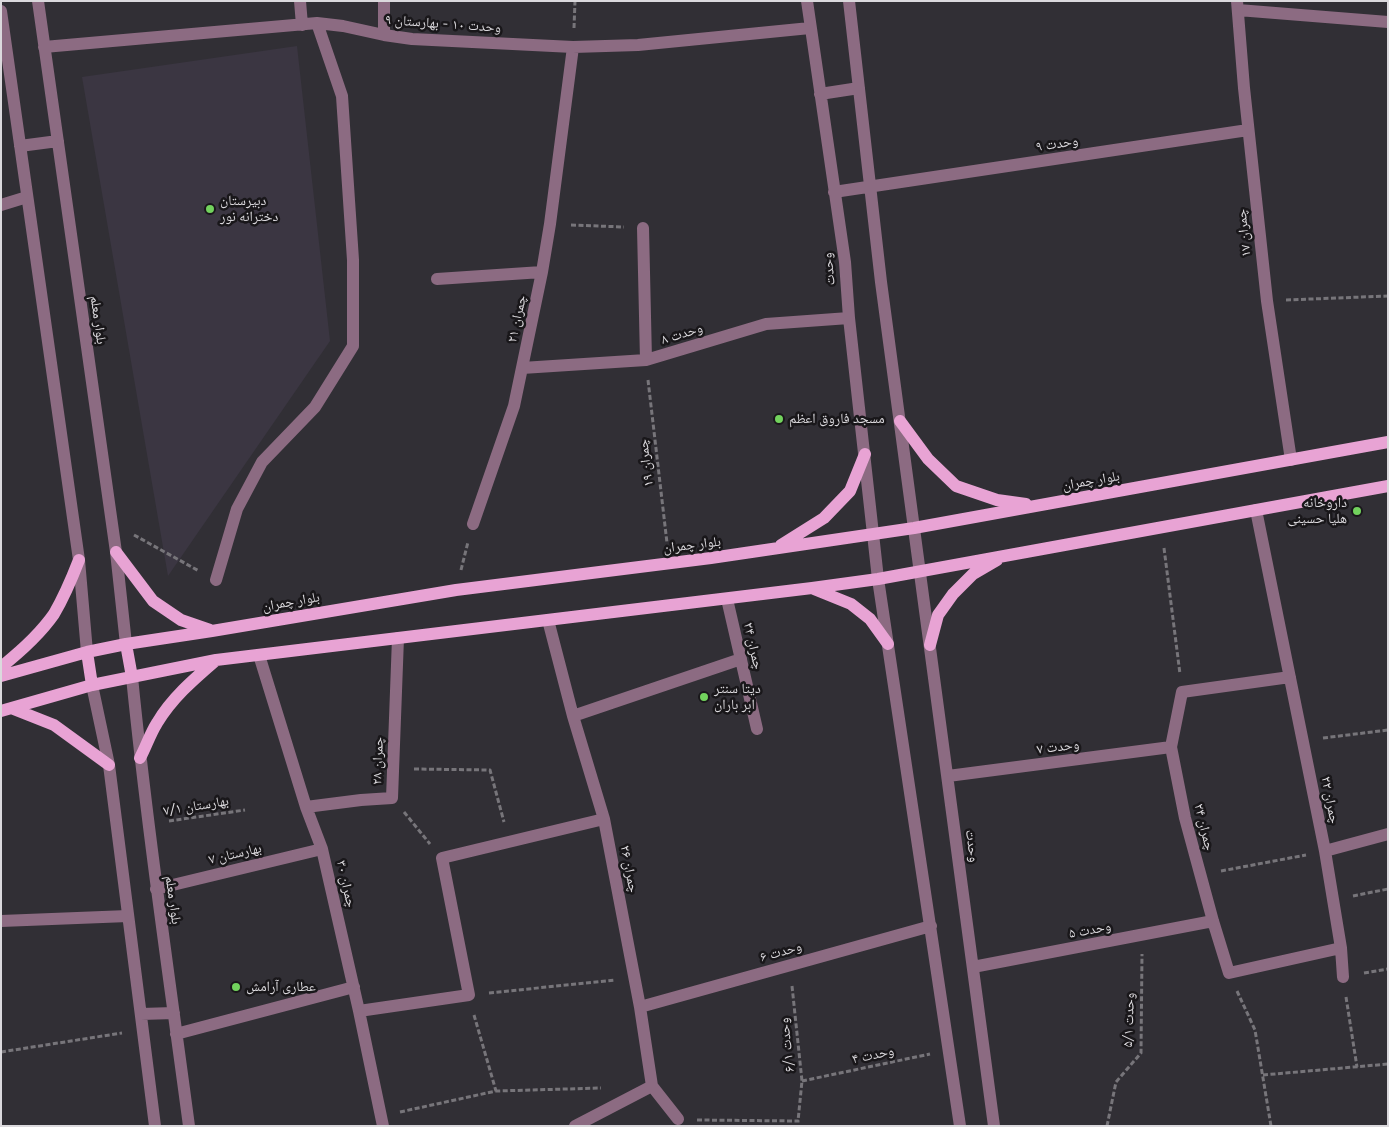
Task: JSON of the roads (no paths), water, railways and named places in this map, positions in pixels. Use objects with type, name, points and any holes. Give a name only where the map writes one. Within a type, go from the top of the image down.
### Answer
[{"type":"main road","points":[[900,420],[928,460],[956,486],[996,500],[1039,506]]},
{"type":"main road","name":"بلوار چمران","points":[[1,676],[87,652],[126,644],[456,590],[669,563],[914,528],[1388,442]]},
{"type":"main road","points":[[776,548],[824,518],[850,491],[865,454]]},
{"type":"main road","points":[[6,710],[92,685],[216,660],[812,588],[921,571],[1388,486]]},
{"type":"main road","points":[[116,552],[153,601],[181,620],[212,631]]},
{"type":"main road","points":[[930,645],[938,615],[953,594],[973,574],[1005,556]]},
{"type":"main road","points":[[1,667],[30,642],[54,614],[79,560]]},
{"type":"main road","points":[[812,588],[851,604],[870,619],[888,644]]},
{"type":"main road","points":[[126,644],[132,677]]},
{"type":"main road","points":[[87,652],[92,685]]},
{"type":"main road","points":[[140,758],[156,724],[173,700],[216,660]]},
{"type":"main road","points":[[6,710],[54,725],[109,765]]},
{"type":"street","name":"بلوار معلم","points":[[38,1],[116,552],[126,644]]},
{"type":"street","points":[[300,1],[302,25]]},
{"type":"street","points":[[384,1],[384,36]]},
{"type":"street","name":"وحدت","points":[[807,1],[845,262],[849,318],[878,578]]},
{"type":"street","points":[[849,1],[881,282],[914,528]]},
{"type":"street","points":[[1238,6],[1388,22]]},
{"type":"street","name":"چمران ۱۷","points":[[1238,6],[1248,130],[1267,301],[1290,460]]},
{"type":"street","points":[[1,11],[79,560],[87,652]]},
{"type":"street","name":"وحدت ۱۰ - بهارستان ۹","points":[[44,47],[317,23],[343,26],[384,36],[440,41],[573,47],[638,45],[810,28]]},
{"type":"street","points":[[216,580],[237,509],[262,462],[316,407],[353,346],[353,260],[342,96],[317,23]]},
{"type":"street","name":"چمران ۲۱","points":[[473,524],[514,406],[522,368],[550,224],[573,47]]},
{"type":"street","points":[[820,94],[859,88]]},
{"type":"street","name":"وحدت ۹","points":[[834,192],[1248,130]]},
{"type":"street","points":[[20,146],[58,141]]},
{"type":"street","points":[[1,205],[27,197]]},
{"type":"street","points":[[643,228],[646,360]]},
{"type":"street","points":[[437,279],[542,272]]},
{"type":"street","name":"وحدت ۸","points":[[522,368],[646,360],[766,324],[849,318]]},
{"type":"street","name":"چمران ۲۲","points":[[1256,510],[1325,851],[1341,948],[1343,978]]},
{"type":"street","name":"وحدت","points":[[914,528],[994,1126]]},
{"type":"street","points":[[878,578],[960,1126]]},
{"type":"street","name":"چمران ۲۴","points":[[727,599],[757,729]]},
{"type":"street","name":"چمران ۲۶","points":[[548,620],[573,716],[604,819],[635,978],[652,1086],[678,1119]]},
{"type":"street","name":"چمران ۲۸","points":[[306,807],[392,798],[398,638]]},
{"type":"street","name":"چمران ۳۰","points":[[259,655],[306,807],[322,849],[383,1121]]},
{"type":"street","points":[[573,716],[741,659]]},
{"type":"street","name":"بلوار معلم","points":[[132,677],[156,889],[189,1126]]},
{"type":"street","name":"چمران ۲۴","points":[[1290,677],[1182,692],[1171,747],[1185,818],[1229,973],[1341,948]]},
{"type":"street","points":[[92,685],[109,765],[155,1126]]},
{"type":"street","name":"وحدت ۷","points":[[948,776],[1171,747]]},
{"type":"street","points":[[359,1011],[469,995],[442,858],[604,819]]},
{"type":"street","points":[[1325,851],[1388,834]]},
{"type":"street","name":"بهارستان ۷","points":[[156,889],[322,849]]},
{"type":"street","points":[[1,921],[128,916]]},
{"type":"street","name":"وحدت ۵","points":[[973,967],[1213,921]]},
{"type":"street","name":"وحدت ۶","points":[[640,1007],[930,926]]},
{"type":"street","points":[[176,1034],[354,987]]},
{"type":"street","points":[[141,1014],[174,1013]]},
{"type":"street","points":[[575,1126],[652,1086]]},
{"type":"place","name":"دبیرستان دخترانه نور","points":[[210,209]]},
{"type":"place","name":"مسجد فاروق اعظم","points":[[779,419]]},
{"type":"place","name":"داروخانه هلیا حسینی","points":[[1357,511]]},
{"type":"place","name":"دیتا سنتر ابر باران","points":[[704,697]]},
{"type":"place","name":"عطاری آرامش","points":[[236,987]]}]
